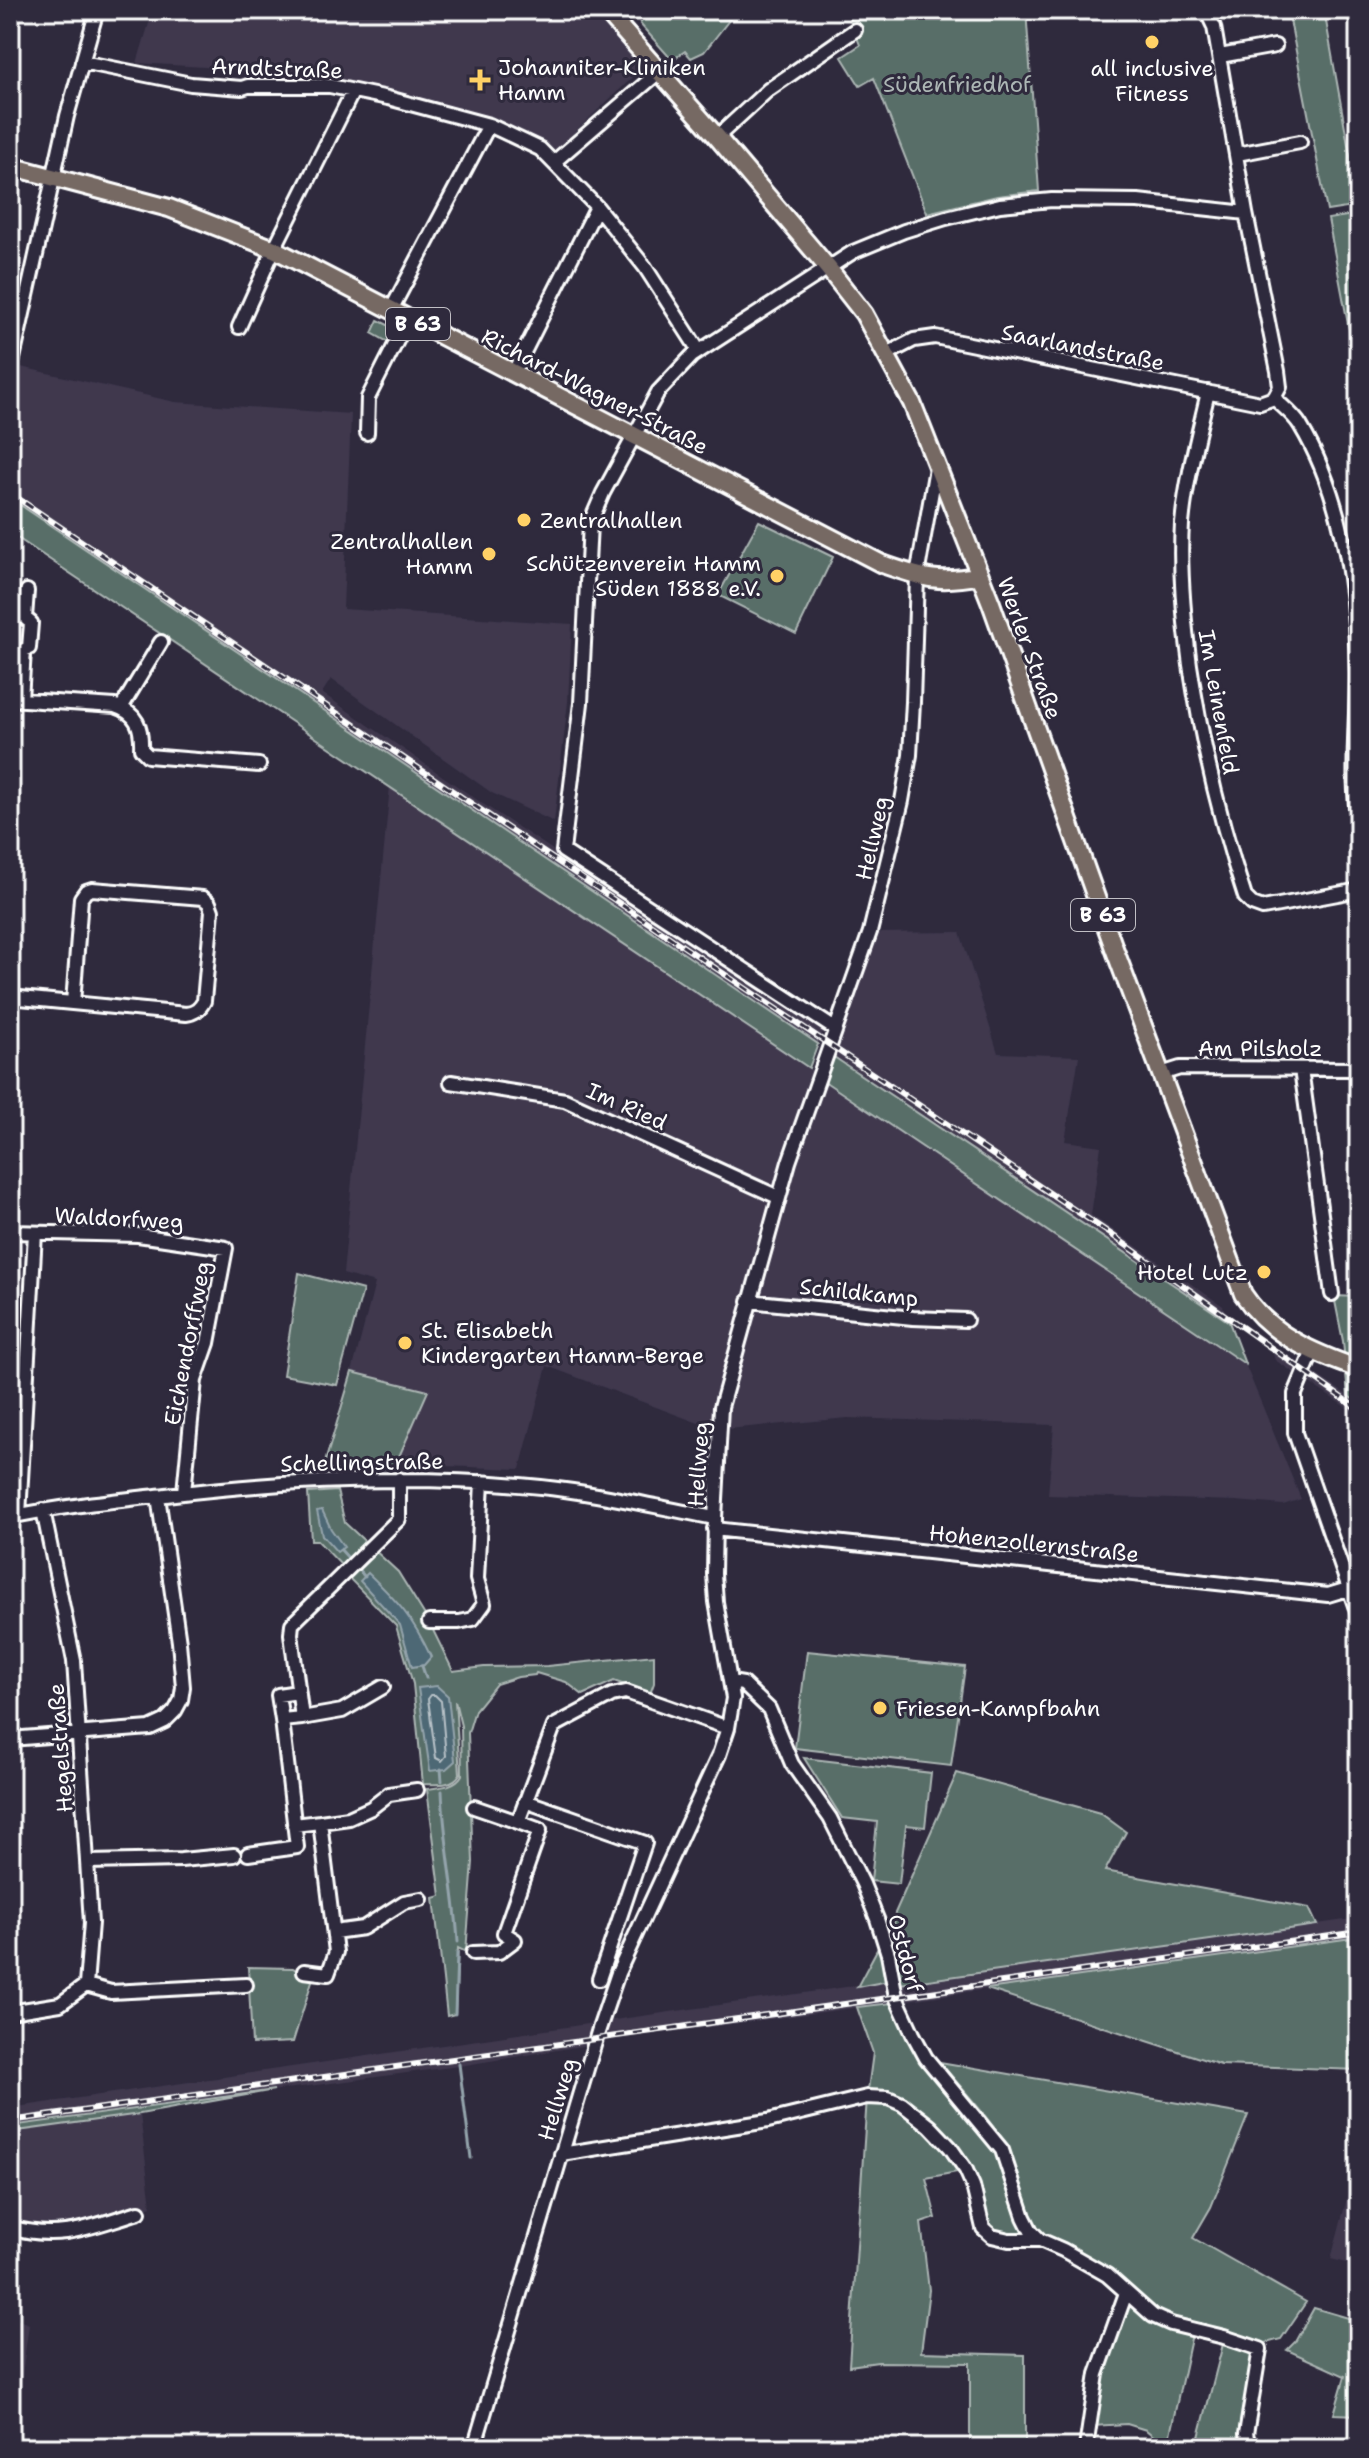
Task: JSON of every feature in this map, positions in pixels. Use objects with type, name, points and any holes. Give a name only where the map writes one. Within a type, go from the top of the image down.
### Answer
[{"type":"main road","name":"Werler Straße","points":[[605,10],[828,268],[864,314],[887,354],[912,403],[980,575],[1243,1294],[1257,1314],[1280,1334],[1359,1369]]},
{"type":"main road","name":"Richard-Wagner-Straße","points":[[10,166],[169,208],[274,249],[882,564],[917,576],[953,580],[980,575]]},
{"type":"street","points":[[10,372],[52,179],[97,10]]},
{"type":"street","points":[[1206,10],[1214,27],[1220,56],[1246,213],[1278,371],[1280,387],[1274,398],[1298,422],[1318,460],[1342,535],[1352,590],[1357,673],[1353,786],[1359,828]]},
{"type":"street","points":[[717,137],[768,90],[855,30]]},
{"type":"street","points":[[1220,56],[1275,46]]},
{"type":"street","name":"Arndtstraße","points":[[82,62],[191,84],[242,88],[330,86],[423,106],[489,125],[540,149],[597,207],[645,267],[699,351]]},
{"type":"street","points":[[554,162],[659,72]]},
{"type":"street","points":[[239,327],[274,249],[353,91]]},
{"type":"street","points":[[391,310],[489,125]]},
{"type":"street","points":[[1237,154],[1300,142]]},
{"type":"street","points":[[835,1029],[563,851],[581,703],[590,523],[596,505],[658,392],[670,377],[699,351],[853,252],[904,231],[972,211],[1020,202],[1064,199],[1138,201],[1246,213]]},
{"type":"street","points":[[513,374],[597,207]]},
{"type":"street","points":[[367,433],[368,398],[408,319]]},
{"type":"street","name":"Saarlandstraße","points":[[887,354],[914,340],[935,337],[1260,403],[1274,398]]},
{"type":"street","name":"Im Leinenfeld","points":[[1208,392],[1185,497],[1183,589],[1197,712],[1225,836],[1245,897],[1252,904],[1263,908],[1359,890]]},
{"type":"street","name":"Hellweg","points":[[474,2448],[618,1973],[663,1870],[719,1755],[728,1728],[733,1698],[716,1602],[714,1523],[721,1407],[778,1197],[870,932],[902,801],[910,755],[917,576],[937,464]]},
{"type":"street","points":[[27,591],[25,618],[31,623],[29,648],[24,650],[15,699],[121,708],[132,715],[140,727],[141,749],[148,756],[259,765]]},
{"type":"street","points":[[121,708],[161,642]]},
{"type":"street","points":[[10,997],[186,1014],[193,1012],[204,1001],[212,911],[209,903],[203,898],[88,890],[82,895],[73,1003]]},
{"type":"street","name":"Am Pilsholz","points":[[1161,1074],[1180,1068],[1359,1069]]},
{"type":"street","points":[[1301,1069],[1332,1294]]},
{"type":"street","name":"Im Ried","points":[[451,1082],[565,1100],[778,1197]]},
{"type":"street","name":"Waldorfweg","points":[[10,1232],[138,1235],[226,1248]]},
{"type":"street","points":[[14,1516],[35,1233]]},
{"type":"street","name":"Eichendorffweg","points":[[184,1492],[195,1380],[208,1343],[226,1248]]},
{"type":"street","name":"Schildkamp","points":[[749,1301],[913,1318],[966,1320]]},
{"type":"street","points":[[1313,1351],[1295,1394],[1295,1433],[1359,1617]]},
{"type":"street","points":[[302,1718],[292,1624],[399,1519],[399,1479]]},
{"type":"street","name":"Schellingstraße","points":[[14,1516],[84,1503],[184,1492],[315,1480],[399,1479],[546,1488],[714,1523]]},
{"type":"street","points":[[429,1622],[473,1619],[484,1604],[477,1579],[482,1482]]},
{"type":"street","points":[[10,1739],[150,1728],[171,1716],[181,1700],[183,1687],[179,1642],[158,1496]]},
{"type":"street","name":"Hegelstraße","points":[[43,1510],[74,1661],[91,1923],[86,1985]]},
{"type":"street","name":"Hohenzollernstraße","points":[[714,1523],[1328,1595],[1348,1589]]},
{"type":"street","name":"Ostdorf","points":[[731,1682],[743,1684],[769,1709],[792,1764],[830,1818],[877,1919],[888,1954],[896,1997],[908,2024],[926,2058],[1002,2150],[1024,2217],[1040,2240]]},
{"type":"street","points":[[282,1720],[342,1711],[383,1687]]},
{"type":"street","points":[[297,1847],[278,1695],[298,1692]]},
{"type":"street","points":[[518,1822],[554,1726],[612,1695],[626,1692],[728,1728]]},
{"type":"street","points":[[294,1825],[349,1818],[371,1808],[389,1794],[417,1790]]},
{"type":"street","points":[[525,1801],[645,1843],[599,1979]]},
{"type":"street","points":[[474,1807],[540,1830]]},
{"type":"street","points":[[473,1953],[499,1952],[515,1940],[504,1933],[548,1809]]},
{"type":"street","points":[[304,1971],[328,1974],[336,1952],[320,1822]]},
{"type":"street","points":[[248,1854],[322,1844]]},
{"type":"street","points":[[88,1862],[181,1860],[234,1855]]},
{"type":"street","points":[[334,1932],[363,1928],[404,1902],[421,1899]]},
{"type":"street","points":[[10,2012],[60,2004],[86,1985],[111,1992],[246,1985]]},
{"type":"street","points":[[561,2154],[768,2121],[867,2097],[888,2098],[912,2111],[950,2147],[969,2178],[983,2228],[992,2236],[1009,2240],[1040,2240],[1107,2275],[1153,2316],[1260,2349],[1246,2434],[1250,2448]]},
{"type":"street","points":[[10,2227],[39,2234],[63,2234],[139,2212]]},
{"type":"street","points":[[1086,2448],[1097,2374],[1126,2293]]},
{"type":"shaded area","name":"Johanniter-Kliniken Hamm","points":[[153,10],[595,10],[644,67],[553,152],[521,130],[481,114],[348,83],[275,71],[137,63]]},
{"type":"shaded area","points":[[21,367],[175,402],[351,414],[343,609],[572,624],[568,702],[554,822],[492,793],[331,679],[322,693],[486,806],[824,1029],[818,1044],[10,498],[10,409]]},
{"type":"shaded area","points":[[390,786],[1245,1364],[1301,1499],[1283,1505],[1048,1495],[1054,1425],[848,1418],[717,1430],[547,1366],[520,1469],[396,1464],[428,1391],[352,1372],[375,1283],[343,1274]]},
{"type":"shaded area","points":[[960,932],[998,1053],[1079,1056],[1065,1141],[1101,1146],[1091,1215],[1223,1306],[1229,1322],[831,1055],[872,933]]},
{"type":"shaded area","points":[[1270,1344],[1359,1403],[1359,1416],[1275,1360]]},
{"type":"shaded area","points":[[1359,1542],[1359,1584],[1346,1546]]},
{"type":"shaded area","points":[[1359,1918],[1359,1937],[903,2001],[900,1984]]},
{"type":"shaded area","points":[[888,1981],[892,2003],[602,2041],[607,2021]]},
{"type":"shaded area","points":[[594,2023],[594,2044],[459,2066],[10,2126],[10,2108]]},
{"type":"shaded area","points":[[140,2114],[151,2206],[107,2225],[10,2231],[10,2132]]},
{"type":"shaded area","points":[[1359,2152],[1359,2266],[1331,2259]]},
{"type":"shaded area","points":[[10,2317],[29,2324],[12,2448],[10,2448]]},
{"type":"green space","points":[[647,10],[737,10],[704,52],[691,58],[685,51],[672,60],[640,24]]},
{"type":"green space","name":"Südenfriedhof","points":[[846,10],[1026,10],[1039,191],[997,196],[927,213],[874,78],[860,86],[842,57],[860,45]]},
{"type":"green space","points":[[1288,10],[1324,10],[1359,206],[1327,211]]},
{"type":"green space","points":[[1359,214],[1359,382],[1328,219]]},
{"type":"green space","points":[[378,320],[395,332],[390,343],[372,333]]},
{"type":"green space","points":[[10,498],[818,1044],[809,1068],[10,533]]},
{"type":"green space","name":"Schützenverein Hamm Süden 1888 e.V.","points":[[759,521],[833,557],[796,634],[718,595]]},
{"type":"green space","points":[[831,1055],[1229,1322],[1245,1364],[821,1079]]},
{"type":"green space","points":[[299,1273],[363,1290],[337,1385],[283,1375]]},
{"type":"green space","points":[[1334,1296],[1359,1297],[1359,1403],[1348,1396],[1343,1341]]},
{"type":"green space","points":[[352,1372],[428,1391],[394,1468],[323,1469]]},
{"type":"green space","points":[[337,1491],[345,1523],[398,1572],[429,1622],[453,1671],[547,1666],[654,1655],[654,1683],[650,1694],[614,1681],[583,1695],[566,1682],[536,1673],[496,1684],[475,1710],[468,1733],[473,1862],[466,1952],[458,1948],[455,2014],[447,2016],[434,1898],[441,1896],[427,1789],[451,1784],[462,1775],[461,1726],[455,1701],[460,1774],[448,1783],[423,1784],[413,1684],[396,1626],[344,1573],[346,1570],[317,1540],[311,1540],[308,1493]]},
{"type":"green space","name":"Friesen-Kampfbahn","points":[[807,1651],[965,1667],[951,1766],[795,1748]]},
{"type":"green space","points":[[804,1758],[931,1773],[925,1827],[906,1825],[899,1884],[871,1881],[877,1822],[842,1818]]},
{"type":"green space","points":[[957,1773],[1100,1813],[1126,1832],[1105,1871],[1309,1908],[1317,1925],[900,1984],[888,1981],[857,1987],[879,1946],[893,1943],[895,1913]]},
{"type":"green space","points":[[1359,1937],[1359,2070],[1221,2065],[987,1989]]},
{"type":"green space","points":[[248,1967],[293,1968],[312,1981],[293,2042],[252,2044]]},
{"type":"green space","points":[[892,2003],[927,2064],[978,2124],[1001,2157],[1027,2237],[998,2234],[987,2226],[975,2183],[959,2154],[933,2124],[903,2102],[887,2096],[872,2096],[902,2104],[930,2126],[950,2147],[962,2171],[926,2178],[936,2218],[921,2223],[929,2290],[921,2352],[1025,2355],[1025,2448],[970,2448],[970,2363],[878,2362],[849,2366],[867,2097],[873,2053],[857,2007]]},
{"type":"green space","points":[[940,2062],[1248,2115],[1211,2207],[1193,2238],[1306,2302],[1281,2339],[1266,2343],[1172,2321],[1156,2314],[1035,2231],[1013,2162],[1002,2141]]},
{"type":"green space","points":[[274,2090],[140,2114],[10,2132],[10,2126]]},
{"type":"green space","points":[[1126,2303],[1159,2327],[1192,2334],[1169,2439],[1197,2445],[1223,2344],[1246,2350],[1252,2357],[1239,2448],[1168,2448],[1146,2430],[1127,2424],[1092,2426],[1100,2374]]},
{"type":"green space","points":[[1314,2308],[1359,2321],[1359,2415],[1334,2414],[1345,2376],[1287,2350],[1295,2342]]},
{"type":"water","points":[[322,1510],[344,1547],[337,1552],[322,1535],[317,1511]]},
{"type":"water","points":[[368,1573],[397,1602],[418,1632],[431,1657],[424,1665],[412,1667],[400,1625],[360,1581]]},
{"type":"water","points":[[437,1686],[448,1696],[455,1761],[446,1769],[430,1771],[418,1688]]},
{"type":"waterway","points":[[340,1549],[350,1560]]},
{"type":"waterway","points":[[357,1568],[365,1577]]},
{"type":"waterway","points":[[422,1666],[426,1678]]},
{"type":"waterway","points":[[441,1769],[442,1781]]},
{"type":"waterway","points":[[442,1791],[458,1942]]},
{"type":"waterway","points":[[455,2014],[457,1953]]},
{"type":"waterway","points":[[459,2064],[471,2158]]},
{"type":"railway","points":[[10,493],[1112,1235],[1359,1410]]},
{"type":"railway","points":[[10,2121],[1359,1932]]},
{"type":"place","name":"all inclusive Fitness","points":[[1152,42]]},
{"type":"place","name":"Johanniter-Kliniken Hamm","points":[[480,80]]},
{"type":"place","name":"Zentralhallen","points":[[524,520]]},
{"type":"place","name":"Zentralhallen Hamm","points":[[489,554]]},
{"type":"place","name":"Schützenverein Hamm Süden 1888 e.V.","points":[[777,576]]},
{"type":"place","name":"Hotel Lutz","points":[[1264,1272]]},
{"type":"place","name":"St. Elisabeth Kindergarten Hamm-Berge","points":[[405,1343]]},
{"type":"place","name":"Friesen-Kampfbahn","points":[[880,1708]]}]
